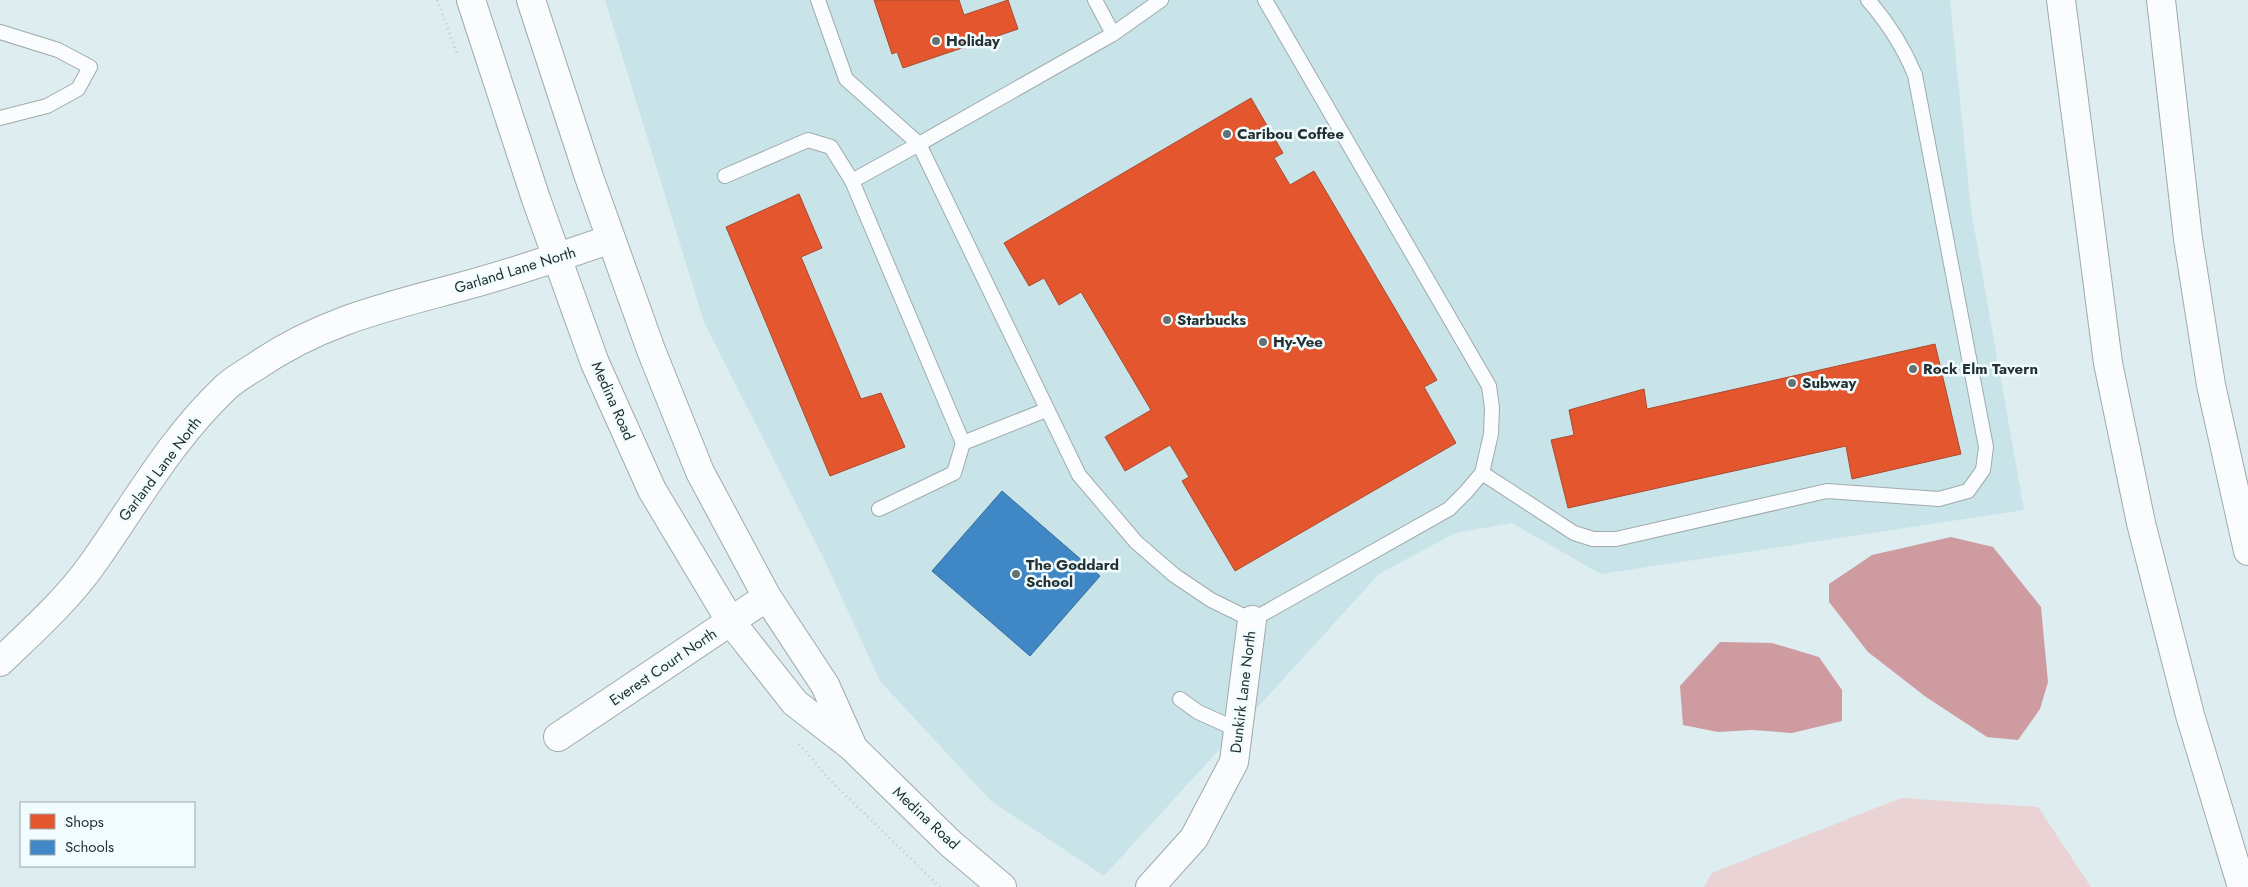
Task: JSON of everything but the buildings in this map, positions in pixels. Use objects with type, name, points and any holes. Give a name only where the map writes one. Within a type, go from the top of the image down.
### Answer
[{"type":"street","name":"Medina Road","points":[[471,0],[557,258],[595,363],[652,490],[731,622],[795,703],[852,747],[950,843],[1002,887]]},
{"type":"street","name":"Medina Road","points":[[530,0],[611,239],[651,350],[700,472],[767,597],[824,686],[852,747]]},
{"type":"street","points":[[2061,0],[2083,182],[2110,373],[2141,523],[2187,705],[2242,887]]},
{"type":"street","points":[[2161,0],[2188,239],[2211,385],[2248,551]]},
{"type":"street","name":"Garland Lane North","points":[[0,662],[58,607],[91,566],[149,478],[187,427],[228,385],[284,346],[327,326],[376,309],[519,270],[611,239]]},
{"type":"street","name":"Everest Court North","points":[[558,737],[767,597]]},
{"type":"street","name":"Dunkirk Lane North","points":[[1150,887],[1194,838],[1234,762],[1252,620]]},
{"type":"lane","points":[[818,0],[846,79],[919,144],[1079,475],[1136,542],[1189,585],[1211,600],[1252,620],[1449,508],[1482,472],[1491,434],[1492,408],[1489,386],[1265,0]]},
{"type":"lane","points":[[1095,0],[1113,34]]},
{"type":"lane","points":[[852,181],[1113,34],[1161,0]]},
{"type":"lane","points":[[1482,472],[1574,533],[1593,539],[1616,540],[1827,491],[1939,499],[1968,491],[1983,470],[1986,447],[1915,75],[1904,47],[1888,22],[1868,0]]},
{"type":"lane","points":[[0,32],[58,50],[90,67],[78,89],[47,106],[0,118]]},
{"type":"lane","points":[[725,176],[808,140],[831,147],[852,181],[963,443],[954,473],[879,509]]},
{"type":"lane","points":[[963,443],[1046,410]]},
{"type":"lane","points":[[1180,699],[1198,712],[1238,730]]},
{"type":"shaded area","points":[[605,0],[1950,0],[1971,210],[2024,510],[1601,574],[1512,523],[1455,533],[1379,574],[1104,876],[991,801],[880,681],[824,559],[704,322]]},
{"type":"shaded area","points":[[1951,537],[1993,547],[2041,607],[2048,682],[2040,709],[2018,740],[1987,737],[1926,697],[1868,652],[1829,602],[1829,584],[1872,555]]},
{"type":"shaded area","points":[[1720,642],[1772,643],[1819,657],[1842,690],[1842,721],[1792,733],[1752,730],[1718,732],[1683,725],[1680,686]]},
{"type":"shaded area","points":[[1901,798],[2038,807],[2091,887],[1704,887],[1712,873]]},
{"type":"place","name":"Holiday","points":[[936,41]]},
{"type":"place","name":"Caribou Coffee","points":[[1227,134]]},
{"type":"place","name":"Starbucks","points":[[1167,320]]},
{"type":"place","name":"Hy-Vee","points":[[1263,342]]},
{"type":"place","name":"Rock Elm Tavern","points":[[1913,369]]},
{"type":"place","name":"Subway","points":[[1792,383]]},
{"type":"place","name":"The Goddard School","points":[[1016,574]]}]
